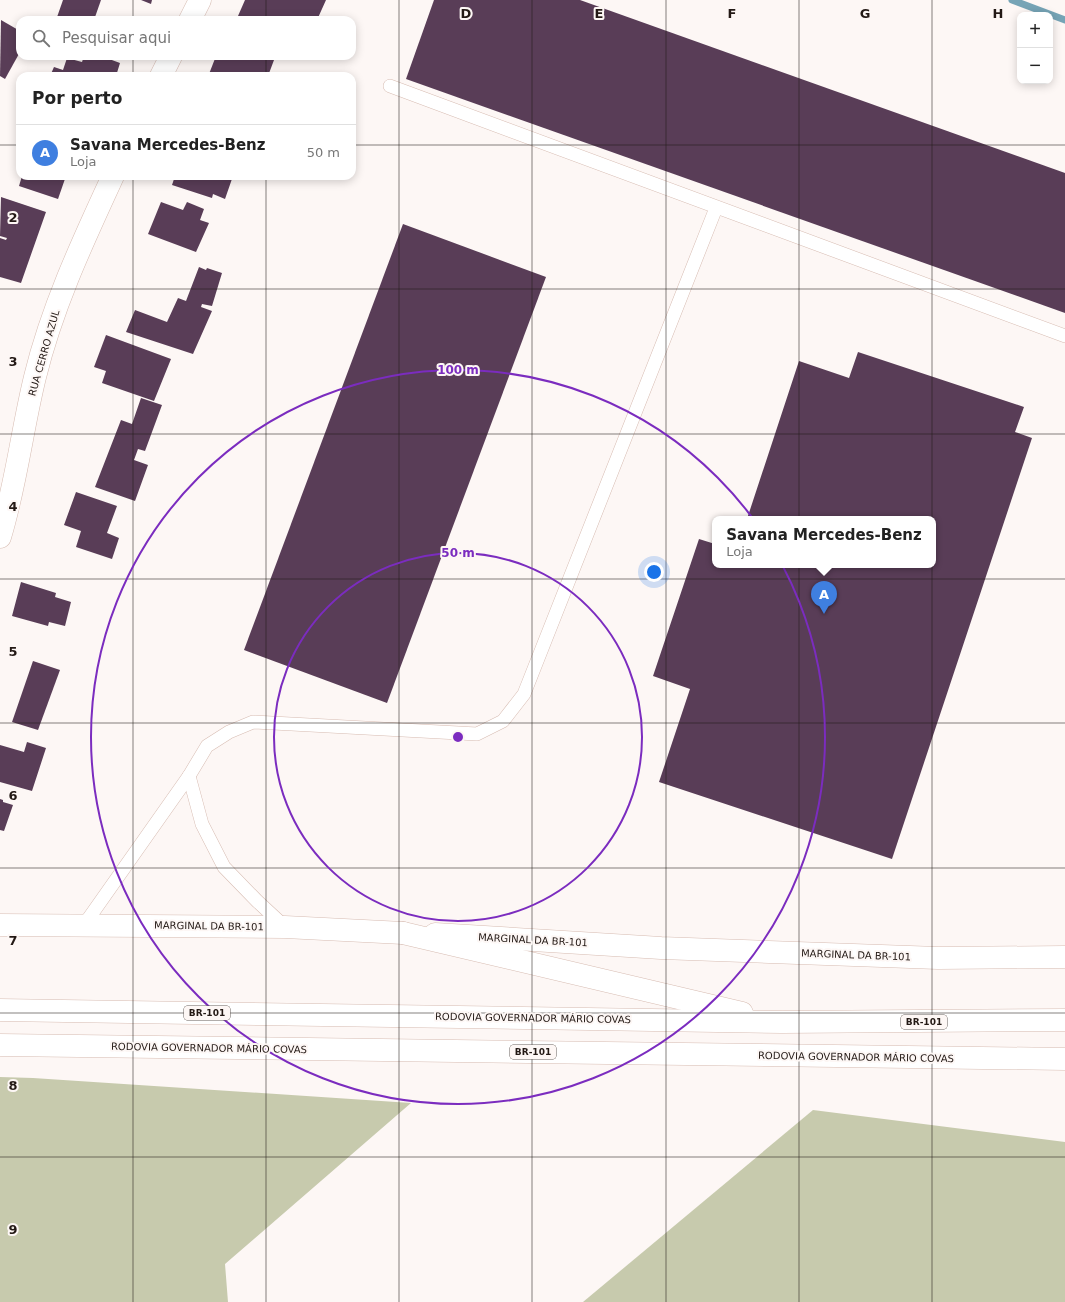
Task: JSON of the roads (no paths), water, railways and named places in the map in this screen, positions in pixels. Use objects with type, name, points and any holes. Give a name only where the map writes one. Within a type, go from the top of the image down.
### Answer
[{"type":"main road","points":[[192,16],[200,0]]},
{"type":"main road","points":[[163,72],[169,60]]},
{"type":"main road","name":"RUA CERRO AZUL","points":[[0,537],[13,491],[35,377],[48,333],[64,288],[111,180]]},
{"type":"main road","name":"MARGINAL DA BR-101","points":[[0,924],[285,927],[661,948],[938,958],[1065,957]]},
{"type":"main road","points":[[403,933],[782,1022]]},
{"type":"main road","name":"RODOVIA GOVERNADOR MÁRIO COVAS","points":[[0,1010],[782,1022],[1065,1020]]},
{"type":"main road","name":"RODOVIA GOVERNADOR MÁRIO COVAS","points":[[0,1045],[1065,1059]]},
{"type":"lane","points":[[390,86],[1065,336]]},
{"type":"lane","points":[[84,925],[189,776],[207,746],[228,732],[252,722],[477,734],[503,721],[524,694],[716,208]]},
{"type":"lane","points":[[189,776],[202,824],[224,867],[285,927]]},
{"type":"waterway","points":[[1012,0],[1065,20]]},
{"type":"place","name":"Savana Mercedes-Benz","points":[[824,614]]}]
